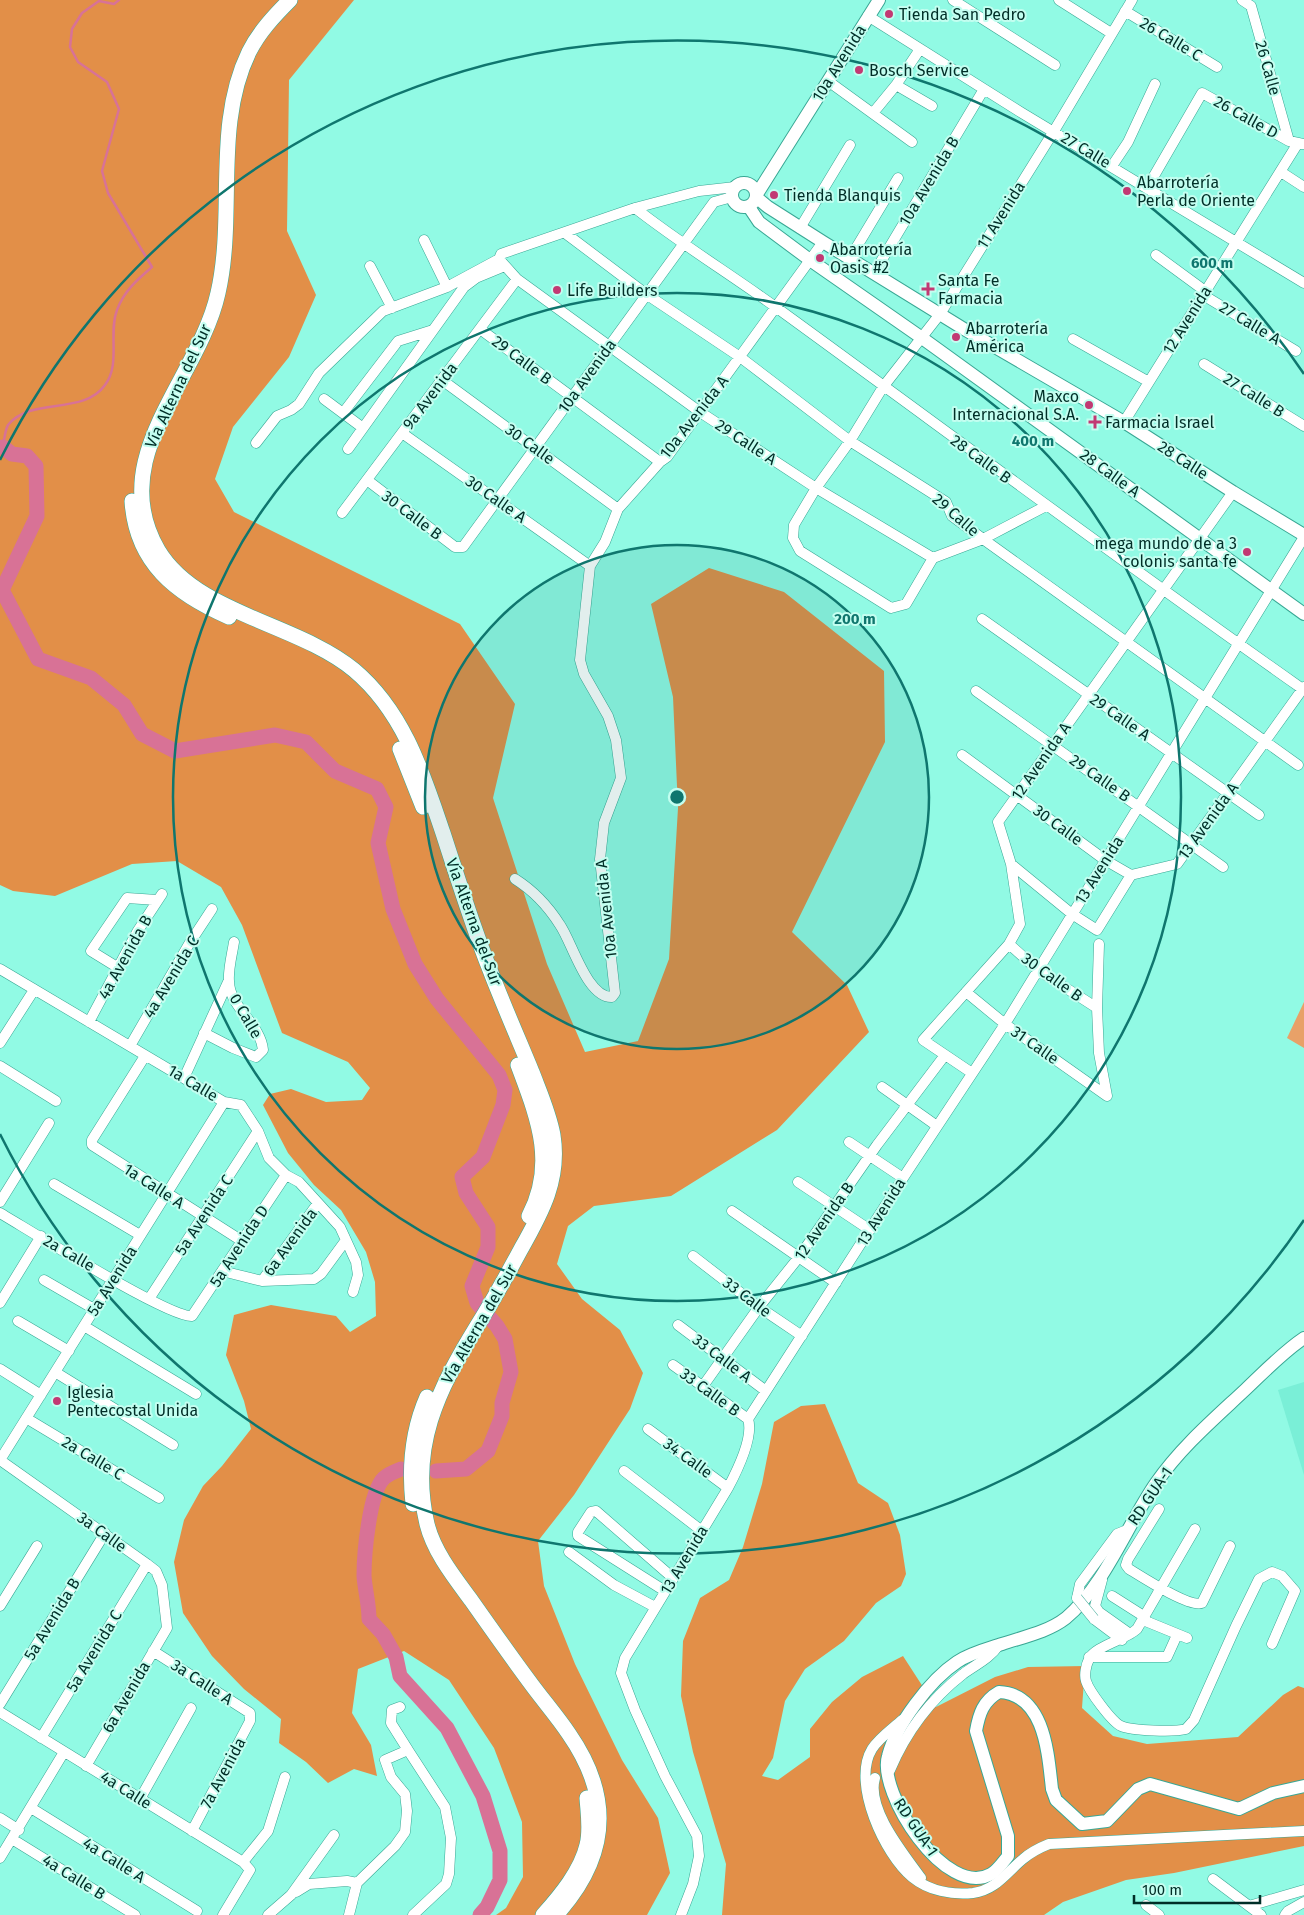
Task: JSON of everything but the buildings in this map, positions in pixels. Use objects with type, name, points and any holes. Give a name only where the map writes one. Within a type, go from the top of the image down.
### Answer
[{"type":"highway","name":"Vía Alterna del Sur","points":[[275,0],[266,17],[239,51],[227,85],[218,143],[222,196],[214,254],[213,296],[150,417],[140,442],[133,471],[132,492],[138,531],[146,551],[160,572],[187,596],[202,605],[307,650],[350,680],[378,709],[390,727],[410,771],[468,941],[501,1009],[528,1076],[542,1138],[542,1178],[536,1212],[513,1256],[473,1324],[438,1397],[420,1438],[410,1482],[430,1534],[450,1572],[572,1737],[591,1777],[599,1816],[597,1850],[578,1889],[556,1915]]},
{"type":"highway","name":"Vía Alterna del Sur","points":[[266,17],[290,0]]},
{"type":"highway","name":"Vía Alterna del Sur","points":[[418,1505],[421,1536],[441,1577],[564,1742],[581,1779],[589,1816],[587,1846],[560,1896],[543,1915]]},
{"type":"main road","name":"10a Avenida","points":[[753,195],[767,177],[878,0]]},
{"type":"main road","points":[[733,192],[742,183],[753,195]]},
{"type":"main road","name":"28 Calle","points":[[733,192],[738,206],[753,195],[822,242],[1124,422],[1304,536]]},
{"type":"main road","name":"28 Calle A","points":[[753,195],[759,222],[1304,614]]},
{"type":"main road","name":"RD GUA-1","points":[[1304,1338],[1276,1361],[1190,1441],[1156,1482],[1096,1583],[1066,1617],[1053,1627],[999,1645],[957,1662],[930,1687],[908,1715],[892,1745],[888,1766],[888,1784],[909,1823],[932,1856],[946,1869],[956,1874],[974,1877],[990,1875],[1008,1856],[1008,1836],[976,1731],[978,1715],[984,1704],[998,1692],[1016,1696],[1028,1704],[1037,1714],[1052,1789],[1056,1800],[1082,1824],[1107,1821],[1138,1790],[1150,1784],[1239,1809],[1274,1793],[1304,1786]]},
{"type":"street","points":[[954,0],[1055,65]]},
{"type":"street","points":[[1058,0],[1111,33]]},
{"type":"street","name":"11 Avenida","points":[[933,558],[906,604],[891,608],[800,551],[792,538],[794,525],[816,488],[850,440],[883,387],[940,314],[1054,131],[1132,0]]},
{"type":"street","name":"26 Calle","points":[[1242,0],[1251,6],[1297,142]]},
{"type":"street","name":"26 Calle C","points":[[1124,11],[1217,67]]},
{"type":"street","name":"27 Calle","points":[[868,16],[984,90],[1304,283]]},
{"type":"street","points":[[874,113],[896,85],[920,49]]},
{"type":"street","points":[[828,81],[912,142]]},
{"type":"street","points":[[1112,166],[1128,142],[1154,84]]},
{"type":"street","points":[[896,85],[932,106]]},
{"type":"street","name":"10a Avenida B","points":[[874,273],[984,90]]},
{"type":"street","name":"26 Calle D","points":[[1147,188],[1202,93],[1297,142]]},
{"type":"street","name":"12 Avenida","points":[[1124,422],[1281,172],[1297,142]]},
{"type":"street","points":[[800,228],[850,144]]},
{"type":"street","points":[[1281,172],[1304,187]]},
{"type":"street","points":[[850,258],[898,178]]},
{"type":"street","points":[[714,190],[714,202],[733,192]]},
{"type":"street","points":[[256,443],[277,416],[292,410],[299,404],[319,373],[344,351],[375,317],[392,308],[447,287],[501,260],[565,233],[635,208],[698,191],[733,192]]},
{"type":"street","name":"10a Avenida","points":[[458,548],[463,547],[714,202]]},
{"type":"street","name":"28 Calle B","points":[[635,208],[682,245],[776,307],[1163,591],[1304,689]]},
{"type":"street","name":"29 Calle","points":[[565,233],[646,294],[740,357],[850,440],[946,502],[952,516],[982,539],[1298,765]]},
{"type":"street","points":[[424,240],[447,287]]},
{"type":"street","name":"10a Avenida A","points":[[515,879],[541,899],[562,927],[584,974],[596,989],[608,997],[612,997],[615,993],[600,859],[604,823],[621,778],[616,740],[608,716],[584,674],[580,660],[590,566],[605,542],[618,509],[660,462],[667,457],[822,242]]},
{"type":"street","name":"27 Calle A","points":[[1156,255],[1204,293],[1296,351]]},
{"type":"street","points":[[348,449],[464,287],[501,260]]},
{"type":"street","name":"29 Calle A","points":[[501,260],[517,279],[700,412],[816,488],[933,558]]},
{"type":"street","points":[[370,266],[392,308]]},
{"type":"street","name":"9a Avenida","points":[[342,513],[517,279]]},
{"type":"street","name":"29 Calle B","points":[[480,329],[660,462]]},
{"type":"street","points":[[344,413],[398,341],[433,330]]},
{"type":"street","points":[[1073,339],[1149,382]]},
{"type":"street","name":"27 Calle B","points":[[1204,364],[1304,426]]},
{"type":"street","name":"30 Calle","points":[[442,380],[618,509]]},
{"type":"street","points":[[324,399],[363,428]]},
{"type":"street","name":"30 Calle A","points":[[402,433],[590,566]]},
{"type":"street","name":"30 Calle B","points":[[367,480],[458,548]]},
{"type":"street","name":"12 Avenida A","points":[[945,1054],[923,1040],[1009,944],[1020,924],[1010,864],[998,822],[1233,492]]},
{"type":"street","points":[[933,558],[982,539],[1046,506]]},
{"type":"street","name":"13 Avenida","points":[[682,1915],[693,1884],[699,1856],[697,1836],[665,1776],[621,1673],[625,1658],[738,1469],[751,1429],[748,1419],[903,1178],[1005,1024],[1304,536]]},
{"type":"street","name":"29 Calle A","points":[[982,619],[1259,816]]},
{"type":"street","name":"13 Avenida A","points":[[1131,875],[1177,864],[1304,689]]},
{"type":"street","name":"29 Calle B","points":[[976,691],[1192,843],[1223,867]]},
{"type":"street","name":"30 Calle","points":[[962,754],[1105,860],[1131,875]]},
{"type":"street","points":[[1010,864],[1072,914],[1097,930],[1131,875]]},
{"type":"street","name":"4a Avenida B","points":[[90,1022],[117,967],[160,897],[127,898],[91,951],[117,967]]},
{"type":"street","name":"4a Avenida C","points":[[130,1046],[189,944],[212,909]]},
{"type":"street","name":"0 Calle","points":[[204,1033],[256,1057],[263,1050],[262,1044],[232,996],[228,982],[234,942]]},
{"type":"street","name":"30 Calle B","points":[[1009,944],[1038,970],[1097,1008]]},
{"type":"street","points":[[1097,1008],[1099,944]]},
{"type":"street","name":"1a Calle","points":[[0,969],[224,1102],[241,1105],[258,1131],[268,1158],[286,1174],[299,1182],[340,1227],[356,1262],[358,1275],[353,1292]]},
{"type":"street","points":[[184,1078],[228,982]]},
{"type":"street","points":[[0,1043],[34,990]]},
{"type":"street","name":"31 Calle","points":[[966,992],[1005,1024],[1107,1096],[1099,1053],[1097,1008]]},
{"type":"street","points":[[945,1054],[972,1073]]},
{"type":"street","name":"12 Avenida B","points":[[703,1386],[759,1307],[799,1257],[945,1054]]},
{"type":"street","name":"1a Calle A","points":[[146,1056],[92,1140],[92,1145],[242,1241]]},
{"type":"street","points":[[0,1066],[56,1101]]},
{"type":"street","points":[[882,1087],[937,1126]]},
{"type":"street","name":"5a Avenida","points":[[0,1460],[224,1102]]},
{"type":"street","points":[[0,1202],[49,1123]]},
{"type":"street","name":"5a Avenida C","points":[[149,1299],[258,1131]]},
{"type":"street","points":[[848,1142],[903,1178]]},
{"type":"street","name":"5a Avenida D","points":[[192,1316],[286,1174]]},
{"type":"street","points":[[798,1182],[870,1230]]},
{"type":"street","points":[[54,1184],[140,1235]]},
{"type":"street","name":"6a Avenida","points":[[262,1281],[318,1203]]},
{"type":"street","points":[[732,1211],[836,1283]]},
{"type":"street","name":"2a Calle","points":[[0,1213],[149,1299],[185,1316],[192,1316]]},
{"type":"street","points":[[0,1303],[41,1236]]},
{"type":"street","points":[[222,1271],[262,1281],[314,1279],[346,1240]]},
{"type":"street","name":"33 Calle","points":[[693,1256],[759,1307],[802,1336]]},
{"type":"street","points":[[44,1280],[94,1310]]},
{"type":"street","points":[[18,1322],[68,1351]]},
{"type":"street","name":"33 Calle A","points":[[678,1325],[766,1391]]},
{"type":"street","points":[[84,1326],[196,1394]]},
{"type":"street","name":"33 Calle B","points":[[672,1365],[748,1419]]},
{"type":"street","points":[[0,1369],[41,1395]]},
{"type":"street","points":[[55,1372],[173,1445]]},
{"type":"street","name":"2a Calle C","points":[[26,1418],[159,1498]]},
{"type":"street","name":"34 Calle","points":[[648,1429],[728,1488]]},
{"type":"street","name":"3a Calle","points":[[0,1460],[156,1571],[162,1585],[167,1628]]},
{"type":"street","points":[[624,1471],[702,1531]]},
{"type":"street","points":[[1159,1509],[1126,1565],[1129,1569],[1160,1587],[1195,1605],[1202,1603],[1230,1546]]},
{"type":"street","points":[[665,1591],[604,1554],[578,1536],[578,1532],[592,1512],[596,1511],[673,1578]]},
{"type":"street","points":[[1195,1529],[1160,1587],[1144,1618],[1126,1637],[1101,1648],[1089,1657],[1085,1676],[1086,1684],[1116,1723],[1130,1728],[1182,1730],[1190,1726],[1259,1579],[1272,1572],[1282,1576],[1295,1591],[1272,1644]]},
{"type":"street","points":[[1126,1637],[1094,1619],[1077,1598],[1080,1584],[1090,1570],[1117,1534],[1127,1530]]},
{"type":"street","name":"5a Avenida B","points":[[0,1704],[105,1533]]},
{"type":"street","points":[[0,1606],[37,1546]]},
{"type":"street","points":[[568,1552],[614,1585],[655,1607]]},
{"type":"street","name":"5a Avenida C","points":[[41,1738],[147,1564]]},
{"type":"street","points":[[1106,1565],[1095,1606],[1126,1637]]},
{"type":"street","points":[[1112,1596],[1144,1618],[1176,1635],[1187,1638]]},
{"type":"street","name":"6a Avenida","points":[[86,1766],[167,1628]]},
{"type":"street","points":[[1089,1657],[1167,1657],[1176,1635]]},
{"type":"street","points":[[868,1764],[875,1761],[888,1766],[917,1720],[940,1694],[964,1673],[989,1658],[999,1645]]},
{"type":"street","name":"3a Calle A","points":[[153,1651],[250,1713]]},
{"type":"street","points":[[400,1706],[392,1710],[391,1723],[445,1807],[451,1838],[446,1884],[413,1915]]},
{"type":"street","points":[[140,1799],[191,1708]]},
{"type":"street","name":"4a Calle","points":[[0,1712],[246,1866]]},
{"type":"street","name":"7a Avenida","points":[[192,1831],[250,1721],[250,1713]]},
{"type":"street","points":[[908,1715],[871,1750],[868,1764],[868,1794],[873,1817],[896,1860],[913,1878],[947,1894],[982,1892],[995,1886],[1035,1850],[1049,1844],[1304,1831]]},
{"type":"street","points":[[349,1915],[357,1883],[395,1846],[405,1832],[407,1811],[405,1794],[391,1777],[386,1768],[386,1760],[408,1750]]},
{"type":"street","points":[[0,1858],[7,1841],[18,1830],[64,1752]]},
{"type":"street","points":[[224,1915],[246,1866],[268,1831],[285,1777]]},
{"type":"street","points":[[876,1778],[873,1787],[876,1804],[887,1828],[924,1883]]},
{"type":"street","name":"4a Calle A","points":[[32,1808],[197,1911]]},
{"type":"street","points":[[0,1818],[18,1830]]},
{"type":"street","points":[[291,1895],[334,1835]]},
{"type":"street","name":"4a Calle B","points":[[7,1841],[135,1915]]},
{"type":"street","points":[[1213,1879],[1261,1915]]},
{"type":"street","points":[[268,1915],[291,1895],[309,1884],[347,1881],[357,1883]]},
{"type":"street","points":[[1249,1906],[1304,1890]]},
{"type":"street","points":[[1285,1915],[1288,1911],[1304,1902]]},
{"type":"street","points":[[1146,1905],[1159,1915]]},
{"type":"shaded area","points":[[0,0],[354,0],[289,80],[287,231],[316,295],[289,357],[233,427],[215,479],[234,512],[460,624],[515,704],[493,798],[547,964],[585,1052],[638,1041],[669,959],[678,808],[673,697],[651,604],[709,568],[784,592],[884,671],[885,742],[792,932],[847,985],[869,1032],[777,1130],[671,1196],[594,1206],[568,1226],[557,1264],[582,1299],[620,1330],[643,1373],[630,1409],[574,1495],[538,1541],[544,1586],[575,1664],[622,1760],[658,1818],[670,1873],[647,1915],[496,1915],[506,1908],[523,1877],[522,1822],[494,1748],[449,1680],[404,1651],[358,1669],[352,1713],[371,1745],[377,1776],[354,1769],[328,1783],[306,1762],[279,1743],[281,1719],[244,1689],[212,1656],[183,1613],[174,1562],[184,1520],[203,1486],[222,1466],[251,1429],[244,1401],[226,1355],[234,1315],[271,1305],[336,1316],[350,1332],[376,1316],[375,1282],[366,1252],[341,1210],[314,1185],[288,1153],[263,1105],[270,1094],[291,1089],[326,1102],[362,1100],[370,1088],[348,1062],[282,1033],[242,925],[221,887],[177,861],[132,864],[55,896],[13,891],[0,885]]},
{"type":"shaded area","points":[[1304,1002],[1304,1048],[1287,1038]]},
{"type":"shaded area","points":[[1304,1382],[1304,1475],[1278,1390]]},
{"type":"shaded area","points":[[825,1404],[858,1483],[888,1503],[900,1535],[906,1574],[901,1586],[876,1603],[844,1641],[805,1669],[785,1701],[773,1758],[762,1776],[778,1780],[810,1757],[810,1729],[832,1702],[862,1677],[903,1656],[936,1707],[995,1677],[1028,1667],[1085,1666],[1082,1708],[1113,1736],[1147,1744],[1238,1737],[1283,1695],[1298,1686],[1304,1688],[1304,1846],[1174,1873],[1126,1880],[1063,1902],[1044,1915],[722,1915],[726,1864],[693,1752],[681,1696],[683,1641],[700,1598],[729,1580],[743,1547],[762,1484],[774,1422],[801,1406]]},
{"type":"waterway","points":[[3,447],[8,425],[18,416],[30,411],[84,400],[96,394],[105,385],[110,377],[112,368],[117,310],[127,291],[152,267],[108,193],[102,171],[119,109],[107,82],[78,62],[70,47],[72,29],[82,13],[99,1],[114,4],[119,0]]},
{"type":"waterway","points":[[3,447],[12,454],[27,456],[36,466],[37,516],[2,590],[38,659],[91,678],[124,705],[142,734],[175,751],[275,735],[306,742],[335,771],[377,789],[386,807],[378,843],[393,909],[415,964],[437,999],[499,1075],[505,1090],[503,1105],[483,1157],[462,1177],[466,1193],[488,1227],[488,1247],[472,1286],[477,1303],[497,1326],[505,1339],[511,1372],[502,1403],[502,1416],[488,1451],[466,1469],[436,1471]]},
{"type":"waterway","points":[[401,1469],[384,1478],[379,1485],[371,1510],[366,1540],[364,1576],[369,1619],[383,1634],[396,1657],[400,1676],[447,1728],[483,1796],[500,1851],[500,1880],[487,1907],[480,1915]]},
{"type":"place","name":"Tienda San Pedro","points":[[889,14]]},
{"type":"place","name":"Bosch Service","points":[[859,70]]},
{"type":"place","name":"Abarrotería Perla de Oriente","points":[[1127,191]]},
{"type":"place","name":"Tienda Blanquis","points":[[774,195]]},
{"type":"place","name":"Abarrotería Oasis #2","points":[[820,258]]},
{"type":"place","name":"Santa Fe Farmacia","points":[[928,289]]},
{"type":"place","name":"Life Builders","points":[[557,290]]},
{"type":"place","name":"Abarrotería América","points":[[956,337]]},
{"type":"place","name":"Maxco Internacional S.A.","points":[[1089,405]]},
{"type":"place","name":"Farmacia Israel","points":[[1095,422]]},
{"type":"place","name":"mega mundo de a 3 colonis santa fe","points":[[1247,552]]},
{"type":"place","name":"Iglesia Pentecostal Unida","points":[[57,1401]]}]
